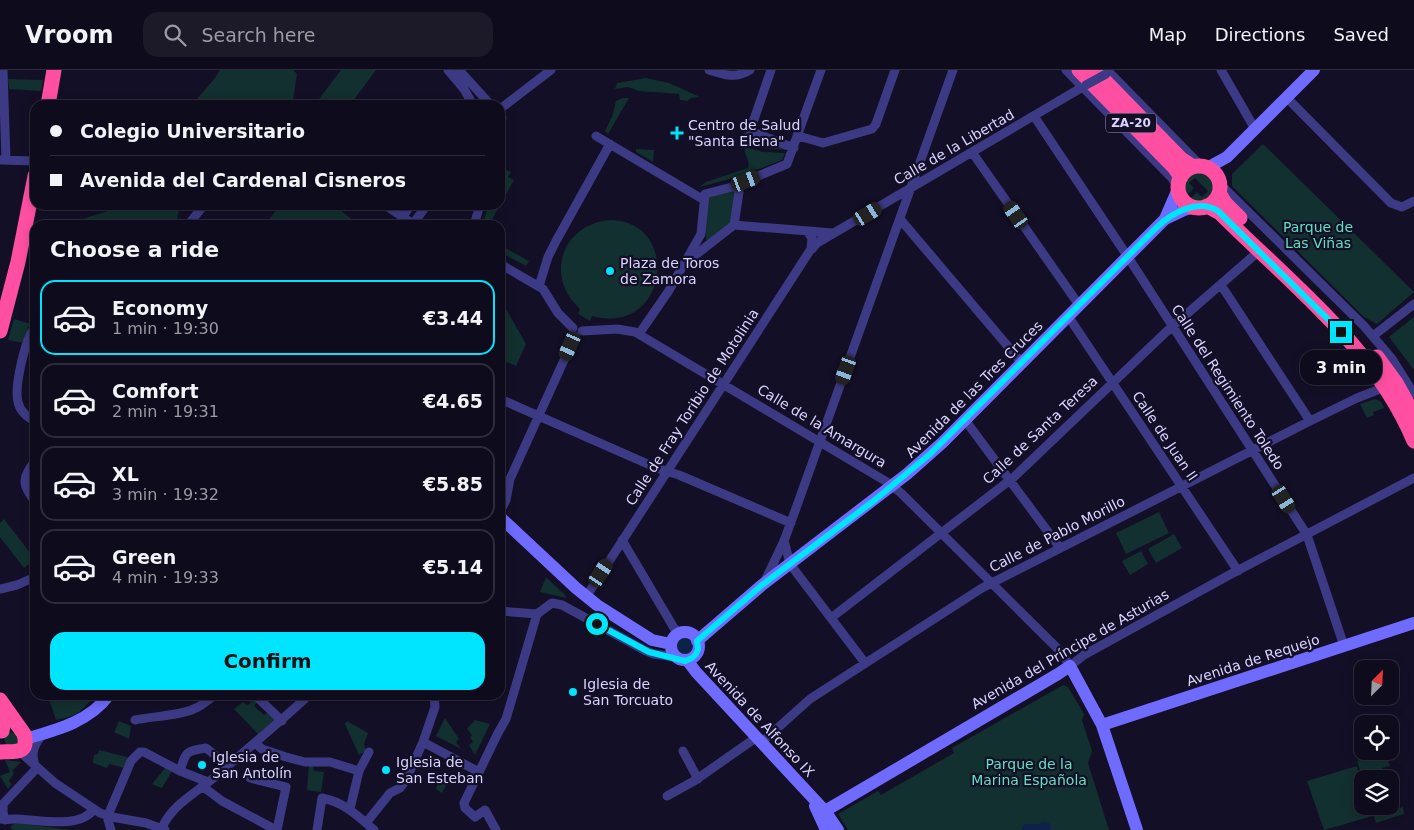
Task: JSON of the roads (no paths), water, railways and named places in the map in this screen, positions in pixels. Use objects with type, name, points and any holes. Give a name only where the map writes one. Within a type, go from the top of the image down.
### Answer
[{"type":"highway","points":[[49,100],[54,70]]},
{"type":"highway","name":"ZA-20","points":[[1079,70],[1174,167],[1184,201],[1218,211],[1345,336],[1386,386],[1399,408],[1414,441]]},
{"type":"highway","name":"ZA-20","points":[[1106,71],[1183,161],[1210,176],[1225,203],[1232,211],[1360,337],[1391,376],[1414,415]]},
{"type":"highway","points":[[1179,185],[1187,170],[1210,176],[1214,200],[1201,207]]},
{"type":"highway","points":[[0,330],[18,262],[30,201]]},
{"type":"highway","points":[[0,700],[9,742]]},
{"type":"main road","points":[[1210,176],[1314,70]]},
{"type":"main road","name":"Avenida de las Tres Cruces","points":[[1166,219],[1179,185]]},
{"type":"main road","name":"Avenida de las Tres Cruces","points":[[697,641],[762,585],[892,486],[930,454],[1166,219],[1184,210],[1201,207]]},
{"type":"main road","points":[[505,522],[586,597],[651,639],[671,644]]},
{"type":"main road","name":"Avenida de Requejo","points":[[1102,725],[1414,623]]},
{"type":"main road","points":[[680,633],[690,634],[697,641],[698,649],[696,654],[682,659],[671,650],[673,637],[680,633]]},
{"type":"main road","name":"Avenida de Alfonso IX","points":[[682,659],[760,740],[810,797],[825,821],[838,830]]},
{"type":"main road","name":"Calle de la Amargura","points":[[1070,666],[1102,725],[1136,830]]},
{"type":"main road","name":"Avenida del Príncipe de Asturias","points":[[825,821],[1070,666]]},
{"type":"main road","points":[[9,742],[45,733],[87,717],[105,700]]},
{"type":"street","points":[[3,70],[3,160],[30,161]]},
{"type":"street","points":[[448,70],[464,89],[470,100]]},
{"type":"street","points":[[459,70],[485,100]]},
{"type":"street","points":[[505,106],[551,70]]},
{"type":"street","points":[[710,70],[731,76],[739,76],[750,70]]},
{"type":"street","points":[[771,70],[750,131],[794,148]]},
{"type":"street","points":[[639,334],[685,264],[701,234],[704,195],[708,192],[732,186],[737,187],[746,181],[784,167],[787,164],[822,70]]},
{"type":"street","points":[[798,136],[824,143],[872,129],[876,124],[895,70]]},
{"type":"street","points":[[762,585],[785,544],[953,70]]},
{"type":"street","points":[[1066,70],[1084,86],[1179,185]]},
{"type":"street","points":[[1221,70],[1255,129]]},
{"type":"street","name":"Calle de la Libertad","points":[[811,249],[817,243],[1034,116],[1106,71]]},
{"type":"street","points":[[1286,97],[1391,203],[1402,206],[1409,205],[1414,201]]},
{"type":"street","name":"Calle del Regimiento Toledo","points":[[1034,116],[1128,257],[1307,534],[1344,646]]},
{"type":"street","points":[[596,136],[704,200]]},
{"type":"street","points":[[539,286],[544,268],[556,241],[610,144]]},
{"type":"street","points":[[972,152],[1079,305]]},
{"type":"street","points":[[1210,176],[1373,336],[1394,363],[1414,394]]},
{"type":"street","points":[[685,264],[734,225],[739,192],[737,187]]},
{"type":"street","points":[[192,220],[200,210]]},
{"type":"street","points":[[393,210],[408,220]]},
{"type":"street","points":[[400,220],[407,210]]},
{"type":"street","points":[[900,219],[1022,363]]},
{"type":"street","points":[[734,225],[807,232],[836,232]]},
{"type":"street","points":[[807,232],[812,238],[811,249]]},
{"type":"street","points":[[701,234],[703,242],[710,244]]},
{"type":"street","name":"Calle de Fray Toribio de Motolinia","points":[[586,597],[811,249]]},
{"type":"street","name":"Calle de Santa Teresa","points":[[831,618],[1009,480],[1112,382],[1259,251]]},
{"type":"street","points":[[505,267],[539,286],[550,298]]},
{"type":"street","points":[[524,278],[533,277],[544,268]]},
{"type":"street","points":[[505,502],[510,479],[577,332],[558,313],[550,298],[545,284],[544,268]]},
{"type":"street","points":[[1221,285],[1310,421]]},
{"type":"street","points":[[1373,336],[1414,304]]},
{"type":"street","name":"Calle de Juan II","points":[[1068,316],[1238,570]]},
{"type":"street","points":[[621,329],[650,319]]},
{"type":"street","name":"Calle de la Amargura","points":[[577,332],[621,329],[639,334],[892,486],[1061,652],[1070,666]]},
{"type":"street","points":[[30,335],[21,363],[17,399],[22,411],[30,418]]},
{"type":"street","name":"Calle de Pablo Morillo","points":[[667,796],[760,740],[810,699],[991,583],[1310,421],[1386,386]]},
{"type":"street","points":[[505,401],[667,472],[679,475],[791,523]]},
{"type":"street","points":[[965,420],[1060,548]]},
{"type":"street","points":[[30,468],[24,482],[25,488],[30,495]]},
{"type":"street","name":"Avenida del Príncipe de Asturias","points":[[1070,666],[1086,654],[1238,570],[1414,478]]},
{"type":"street","points":[[505,484],[510,479]]},
{"type":"street","points":[[622,540],[674,628],[680,633]]},
{"type":"street","points":[[785,544],[794,554],[802,556]]},
{"type":"street","points":[[785,544],[790,564],[865,663]]},
{"type":"street","points":[[0,589],[30,579]]},
{"type":"street","points":[[496,830],[485,810],[475,817],[464,806],[464,802],[506,720],[537,614],[552,603],[562,605],[646,651],[682,659]]},
{"type":"street","points":[[505,611],[537,614]]},
{"type":"street","points":[[135,720],[186,711],[199,707],[208,700]]},
{"type":"street","points":[[260,700],[282,721]]},
{"type":"street","points":[[9,742],[55,783],[94,809],[108,816],[146,823],[164,829],[167,819],[186,798],[282,721],[304,700]]},
{"type":"street","points":[[366,823],[389,795],[400,788],[407,778],[423,742],[435,706],[434,700]]},
{"type":"street","points":[[36,766],[32,756],[33,749],[45,733]]},
{"type":"street","points":[[423,742],[479,772]]},
{"type":"street","points":[[255,743],[264,750],[289,758],[305,762],[329,762],[359,771]]},
{"type":"street","points":[[180,771],[185,754],[188,752],[206,748],[215,756]]},
{"type":"street","points":[[683,751],[698,779]]},
{"type":"street","points":[[111,830],[108,816],[132,760],[139,753],[144,752],[205,784],[224,802],[277,830],[286,787],[250,778]]},
{"type":"street","points":[[350,809],[359,771],[369,752]]},
{"type":"street","points":[[36,766],[4,804],[3,819],[56,823],[85,817],[94,809]]},
{"type":"street","points":[[318,830],[322,798],[350,809],[374,830]]},
{"type":"water","points":[[685,638],[691,640],[693,646],[691,652],[685,654],[679,652],[677,646],[679,640]]},
{"type":"water","points":[[1042,822],[1049,823],[1050,830],[1022,830],[1025,824],[1038,824]]},
{"type":"place","name":"Centro de Salud \"Santa Elena\"","points":[[677,133]]},
{"type":"place","name":"Plaza de Toros de Zamora","points":[[610,271]]},
{"type":"place","name":"Iglesia de San Torcuato","points":[[573,692]]},
{"type":"place","name":"Iglesia de San Antolín","points":[[202,765]]},
{"type":"place","name":"Iglesia de San Esteban","points":[[386,770]]},
{"type":"park label","name":"Parque de Las Viñas","points":[[1318,236]]},
{"type":"park label","name":"Parque de la Marina Española","points":[[1029,772]]}]
